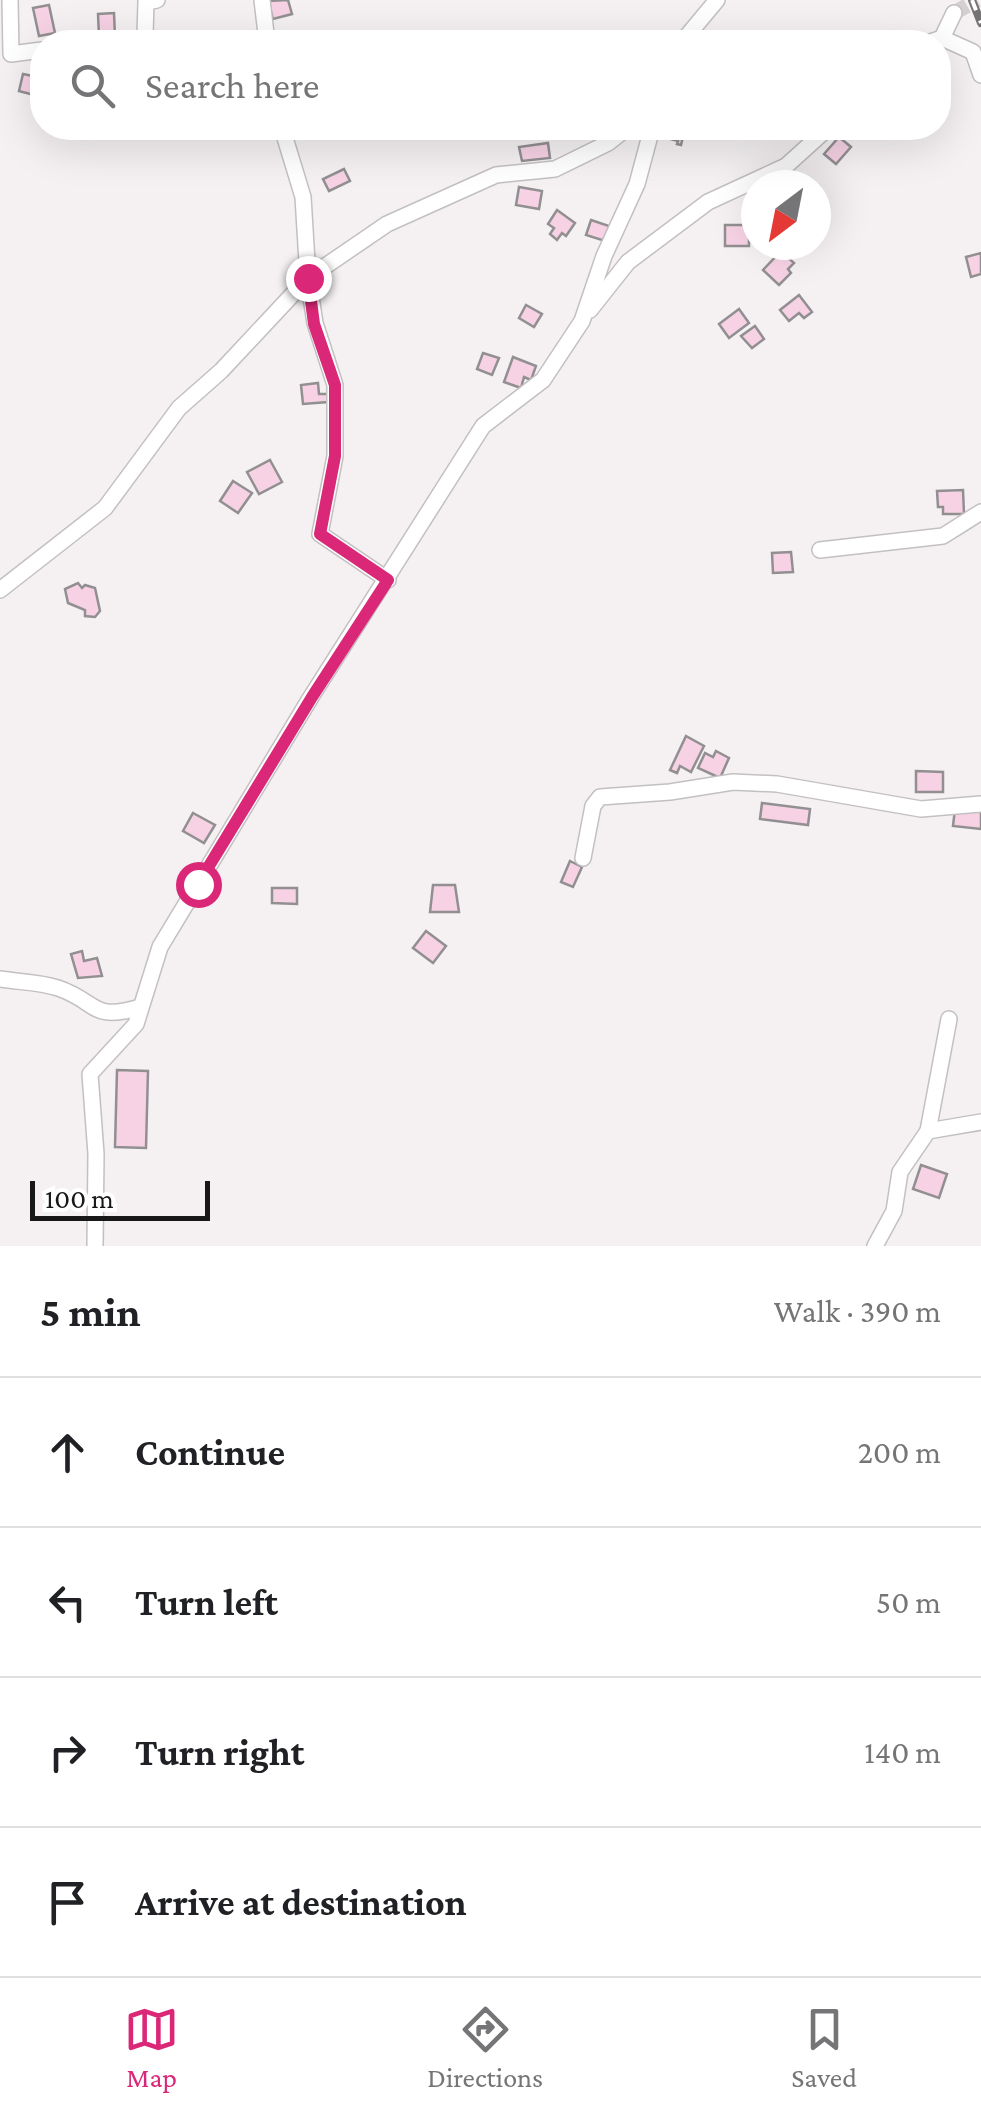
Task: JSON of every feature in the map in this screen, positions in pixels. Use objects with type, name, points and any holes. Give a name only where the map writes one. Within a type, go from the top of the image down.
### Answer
[{"type":"street","points":[[10,0],[11,54],[30,52]]},
{"type":"street","points":[[145,30],[146,2],[157,0]]},
{"type":"street","points":[[262,0],[265,30]]},
{"type":"street","points":[[692,30],[717,0]]},
{"type":"street","points":[[943,30],[954,13]]},
{"type":"street","points":[[951,45],[972,52],[981,76]]},
{"type":"street","points":[[286,140],[303,197],[314,324],[335,385],[335,456],[320,534],[388,580]]},
{"type":"street","points":[[0,590],[105,508],[179,408],[221,371],[308,278],[387,224],[496,175],[555,169],[613,140]]},
{"type":"street","points":[[582,321],[604,256],[637,184],[649,140]]},
{"type":"street","points":[[95,1246],[96,1154],[90,1074],[136,1024],[160,947],[483,426],[543,380],[628,262],[708,202],[786,166],[815,140]]},
{"type":"street","points":[[820,550],[943,536],[981,512]]},
{"type":"street","points":[[583,858],[593,806],[600,797],[733,782],[777,784],[921,809],[981,804]]},
{"type":"street","points":[[0,979],[58,988],[113,1015],[142,1007]]},
{"type":"street","points":[[875,1246],[894,1211],[900,1172],[928,1130],[950,1019]]},
{"type":"street","points":[[928,1130],[981,1122]]},
{"type":"building","points":[[288,0],[292,14],[273,19],[268,1]]},
{"type":"building","points":[[49,5],[54,30],[38,30],[33,8]]},
{"type":"building","points":[[114,13],[115,30],[99,30],[98,14]]},
{"type":"building","points":[[23,74],[30,75],[30,94],[19,91]]},
{"type":"building","points":[[836,140],[851,147],[836,164],[824,154]]},
{"type":"building","points":[[548,143],[550,158],[522,161],[519,147]]},
{"type":"building","points":[[344,169],[350,181],[329,191],[323,179]]},
{"type":"building","points":[[519,187],[542,191],[539,209],[516,205]]},
{"type":"building","points":[[557,210],[575,223],[566,236],[562,233],[557,240],[550,234],[554,228],[548,224]]},
{"type":"building","points":[[591,220],[609,226],[605,241],[586,235]]},
{"type":"building","points":[[725,225],[741,225],[741,246],[725,246]]},
{"type":"building","points":[[981,253],[981,274],[971,277],[966,257]]},
{"type":"building","points":[[772,260],[794,263],[788,269],[791,273],[779,285],[763,270]]},
{"type":"building","points":[[799,295],[812,312],[804,318],[799,313],[789,321],[780,310]]},
{"type":"building","points":[[526,305],[542,314],[534,327],[519,318]]},
{"type":"building","points":[[739,309],[749,323],[729,338],[719,324]]},
{"type":"building","points":[[755,326],[764,339],[752,348],[741,336]]},
{"type":"building","points":[[483,353],[499,358],[492,375],[477,369]]},
{"type":"building","points":[[513,357],[536,366],[531,380],[524,377],[521,388],[504,382]]},
{"type":"building","points":[[318,383],[319,394],[328,394],[328,402],[303,404],[301,385]]},
{"type":"building","points":[[270,460],[282,482],[259,494],[247,472]]},
{"type":"building","points":[[233,481],[252,493],[238,513],[220,501]]},
{"type":"building","points":[[963,490],[964,514],[943,514],[943,507],[938,507],[937,491]]},
{"type":"building","points":[[791,552],[793,572],[773,573],[772,553]]},
{"type":"building","points":[[78,583],[82,588],[95,588],[100,611],[95,617],[85,616],[85,610],[68,603],[65,589]]},
{"type":"building","points":[[686,736],[704,746],[691,772],[680,766],[677,773],[670,770]]},
{"type":"building","points":[[716,751],[729,758],[720,778],[698,768],[705,753],[713,757]]},
{"type":"building","points":[[916,771],[943,772],[943,792],[916,792]]},
{"type":"building","points":[[762,803],[810,809],[808,825],[760,819]]},
{"type":"building","points":[[955,809],[981,812],[981,829],[953,826]]},
{"type":"building","points":[[193,813],[215,825],[204,843],[183,831]]},
{"type":"building","points":[[570,861],[582,867],[573,887],[561,882]]},
{"type":"building","points":[[433,885],[455,885],[459,912],[430,912]]},
{"type":"building","points":[[272,888],[297,888],[297,904],[272,903]]},
{"type":"building","points":[[426,931],[446,946],[433,963],[413,948]]},
{"type":"building","points":[[82,951],[84,961],[97,958],[102,976],[78,978],[71,954]]},
{"type":"building","points":[[117,1070],[148,1071],[146,1148],[115,1147]]},
{"type":"building","points":[[921,1165],[947,1174],[939,1198],[913,1189]]},
{"type":"tunnel","points":[[954,13],[977,0]]},
{"type":"railway","points":[[972,0],[981,23]]},
{"type":"route","points":[[198,884],[388,580],[320,534],[335,456],[335,385],[314,324],[308,278]]}]
